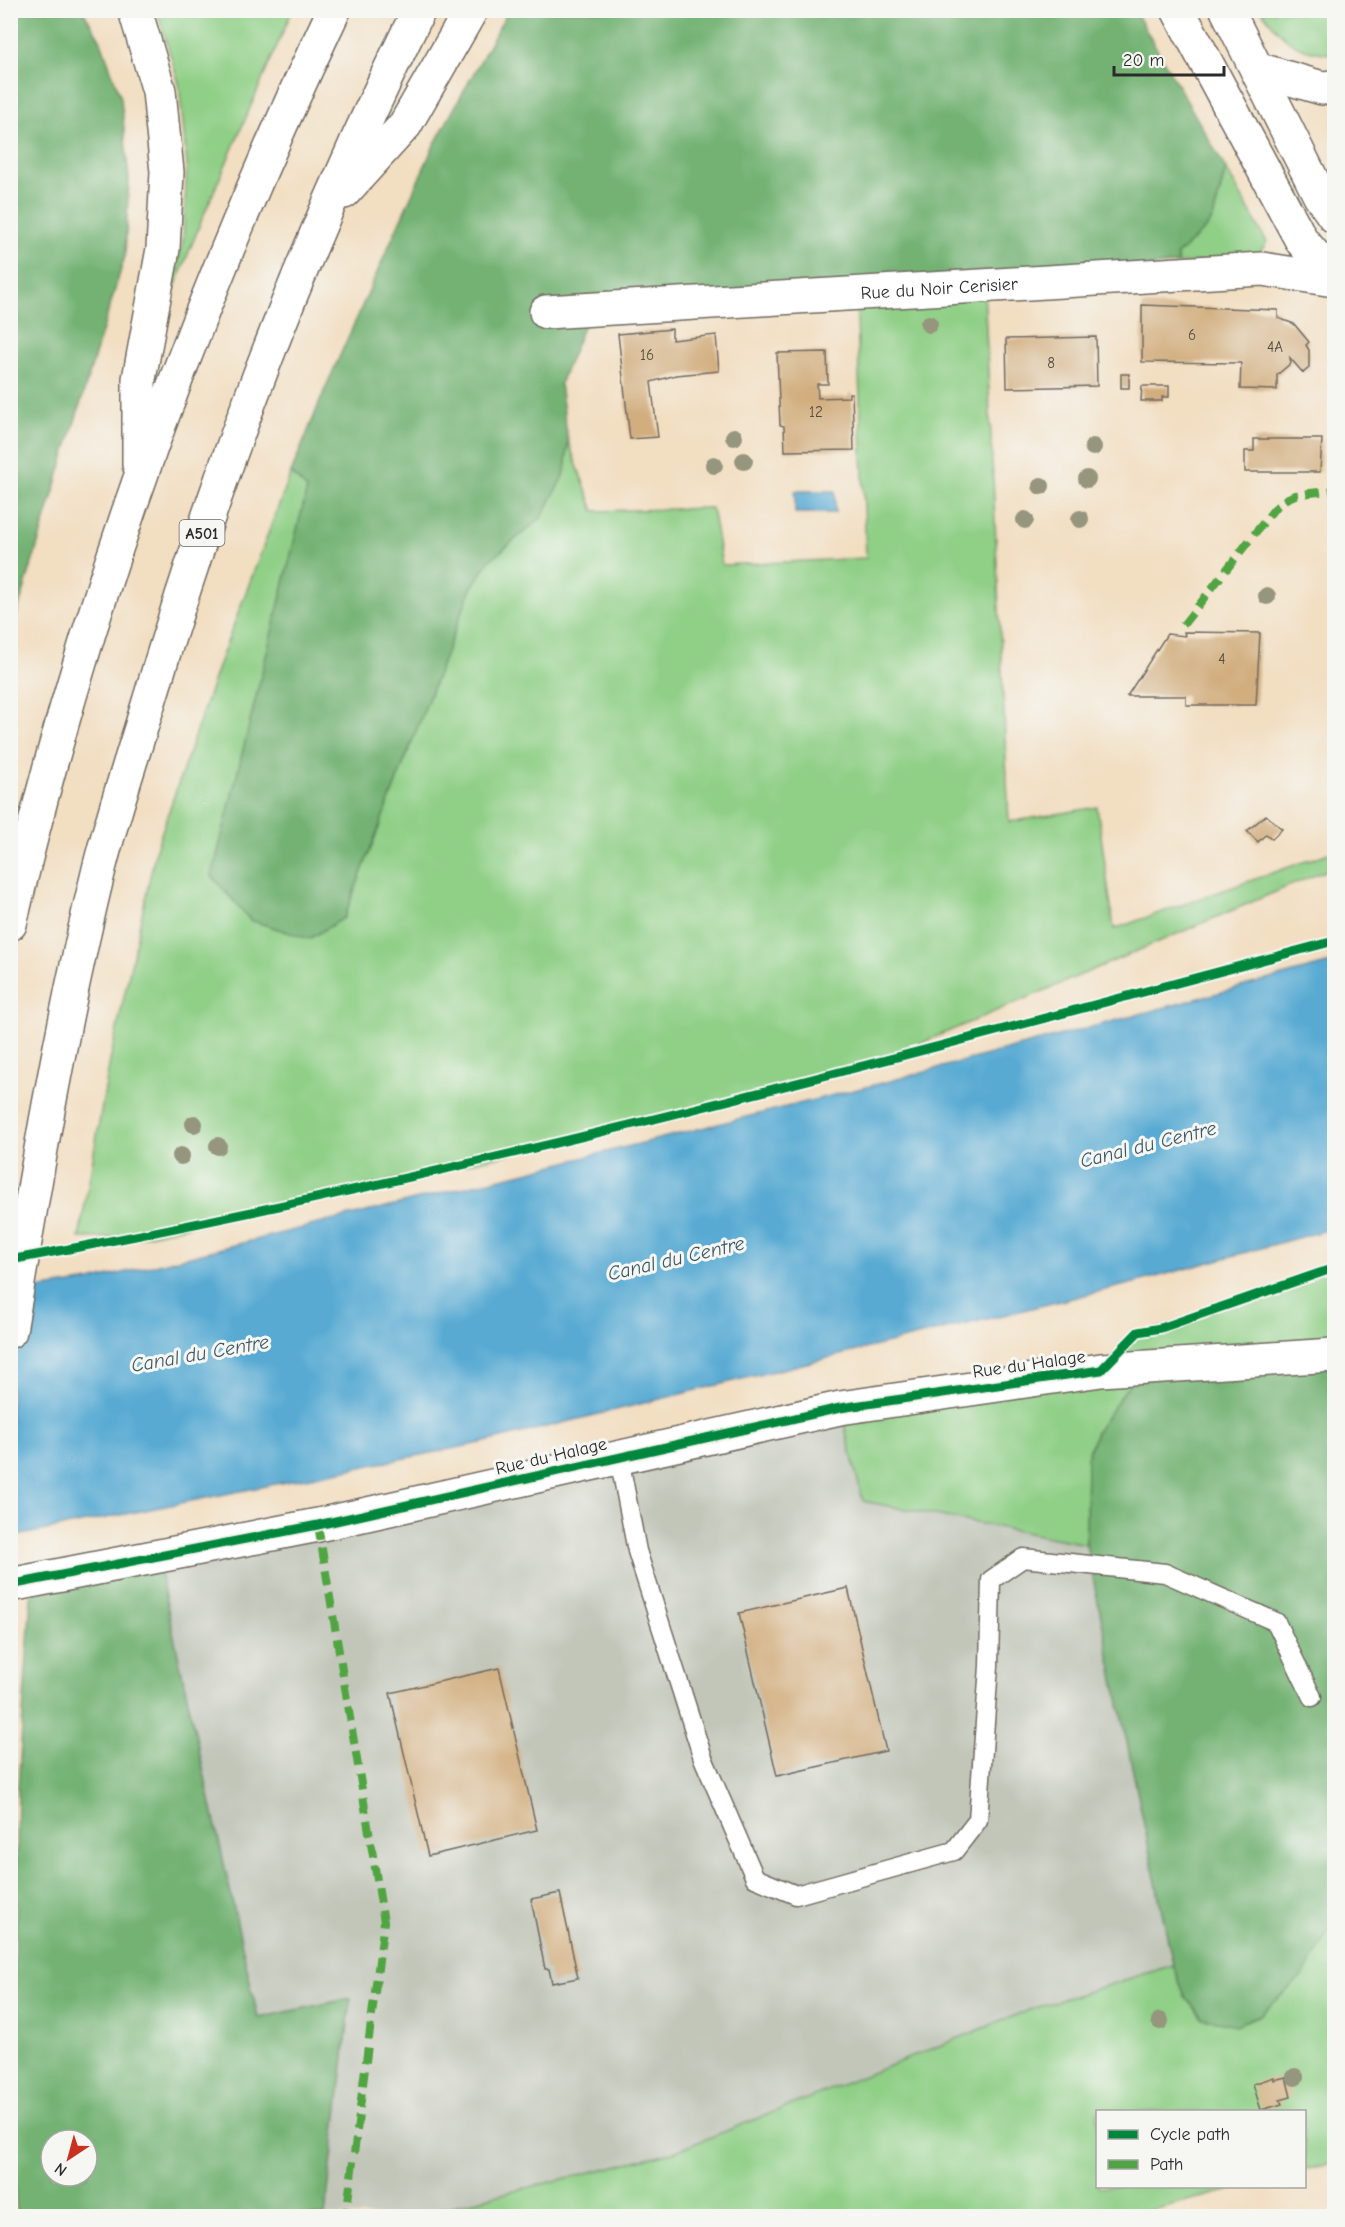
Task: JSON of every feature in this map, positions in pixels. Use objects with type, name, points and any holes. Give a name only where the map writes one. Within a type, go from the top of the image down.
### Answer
[{"type":"main road","points":[[135,10],[159,91],[167,172],[163,249],[139,380],[140,483]]},
{"type":"main road","points":[[10,924],[39,808],[93,626],[140,483],[220,265],[334,10]]},
{"type":"main road","name":"A501","points":[[10,1331],[48,1102],[101,863],[165,649],[210,508],[292,295],[369,111],[419,10]]},
{"type":"main road","points":[[327,211],[405,125],[471,10]]},
{"type":"main road","points":[[1178,10],[1302,241],[1314,255],[1335,270]]},
{"type":"main road","points":[[1227,10],[1320,196],[1335,216]]},
{"type":"main road","points":[[1257,69],[1322,88],[1335,87]]},
{"type":"main road","name":"Rue du Noir Cerisier","points":[[546,312],[1262,269],[1335,280]]},
{"type":"main road","name":"Rue du Halage","points":[[10,1585],[318,1525],[868,1403],[1101,1370],[1335,1355]]},
{"type":"lane","points":[[620,1458],[637,1551],[703,1758],[755,1878],[796,1895],[954,1851],[978,1820],[989,1666],[991,1580],[1023,1558],[1166,1573],[1276,1622],[1312,1697]]},
{"type":"shaded area","points":[[1334,1344],[1334,2162],[1306,2170],[1306,2110],[1096,2110],[1096,2188],[1238,2188],[1129,2216],[17,2216],[12,2152],[18,1787],[160,1576],[156,1555],[840,1408],[848,1441]]},
{"type":"green space","points":[[11,10],[83,11],[100,39],[121,98],[129,179],[125,256],[11,633]]},
{"type":"green space","points":[[157,11],[292,11],[202,219],[165,312],[183,242],[187,165],[179,84]]},
{"type":"green space","points":[[508,11],[1135,11],[1226,169],[1213,218],[1206,228],[1177,255],[1178,264],[590,310],[560,384],[568,441],[565,472],[542,517],[490,560],[471,588],[344,918],[309,939],[250,920],[212,876],[307,489],[291,473],[325,389],[434,145]]},
{"type":"green space","points":[[1261,11],[1334,11],[1334,54],[1309,51],[1292,43]]},
{"type":"green space","points":[[1226,169],[1267,242],[1257,256],[1177,264],[1177,255],[1206,228],[1213,218]]},
{"type":"green space","points":[[984,286],[1009,822],[1097,807],[1114,929],[1334,851],[1334,867],[872,1064],[484,1160],[140,1237],[79,1238],[109,1066],[156,849],[219,664],[291,473],[307,489],[344,918],[471,588],[490,560],[542,517],[565,472],[568,441],[594,511],[712,508],[722,565],[866,558],[856,293]]},
{"type":"green space","points":[[1334,1268],[1334,1355],[1141,1367],[1096,1432],[1087,1458],[1086,1544],[863,1501],[840,1408],[1101,1370],[1138,1332],[1161,1328]]},
{"type":"green space","points":[[1334,1355],[1334,1921],[1304,1975],[1260,2015],[1236,2025],[1203,2018],[1185,1996],[1173,1965],[1086,1544],[1087,1458],[1096,1432],[1141,1367]]},
{"type":"green space","points":[[156,1555],[258,2018],[351,1998],[325,2216],[17,2216],[12,2152],[18,1787],[32,1582]]},
{"type":"green space","points":[[1334,1921],[1334,2162],[1306,2170],[1306,2110],[1096,2110],[1096,2188],[1238,2188],[1129,2216],[413,2216],[676,2151],[1029,2010],[1173,1965],[1185,1996]]},
{"type":"water","points":[[795,491],[835,491],[835,513],[795,513]]},
{"type":"water","name":"Canal du Centre","points":[[1334,962],[1334,1228],[1134,1283],[481,1443],[11,1537],[11,1293],[90,1281],[886,1082]]},
{"type":"building","points":[[1142,305],[1278,310],[1278,318],[1294,324],[1309,342],[1306,345],[1309,350],[1309,368],[1303,373],[1290,358],[1291,363],[1277,375],[1277,390],[1240,389],[1241,363],[1142,362]]},
{"type":"building","points":[[672,329],[672,340],[716,335],[719,371],[676,375],[651,382],[658,437],[630,439],[618,334]]},
{"type":"building","points":[[1096,337],[1097,386],[1007,388],[1006,339]]},
{"type":"building","points":[[827,352],[828,384],[817,384],[818,398],[849,397],[849,393],[852,393],[854,450],[785,451],[784,426],[780,425],[777,353]]},
{"type":"building","points":[[1121,374],[1129,374],[1129,388],[1121,388]]},
{"type":"building","points":[[1142,386],[1169,386],[1169,397],[1162,397],[1162,401],[1141,401]]},
{"type":"building","points":[[1254,439],[1322,439],[1320,472],[1245,472],[1245,451],[1254,451]]},
{"type":"building","points":[[1184,632],[1260,633],[1256,705],[1186,705],[1186,696],[1127,696],[1167,634],[1185,636]]},
{"type":"building","points":[[1266,815],[1282,829],[1272,839],[1266,834],[1258,842],[1247,831]]},
{"type":"building","points":[[848,1588],[886,1751],[777,1776],[739,1613]]},
{"type":"building","points":[[499,1668],[537,1830],[428,1856],[390,1693]]},
{"type":"building","points":[[560,1893],[578,1978],[552,1983],[549,1969],[545,1969],[531,1899]]},
{"type":"building","points":[[1274,2077],[1274,2080],[1286,2077],[1291,2097],[1280,2100],[1282,2104],[1261,2110],[1253,2084]]},
{"type":"marked path","points":[[1183,625],[1274,509],[1295,495],[1334,490]]},
{"type":"marked path","points":[[318,1525],[384,1922],[346,2216]]},
{"type":"cycle path","points":[[10,1260],[177,1228],[510,1154],[840,1072],[1334,941]]},
{"type":"cycle path","points":[[10,1585],[318,1525],[840,1408],[1101,1370],[1138,1332],[1161,1328],[1334,1268]]}]
